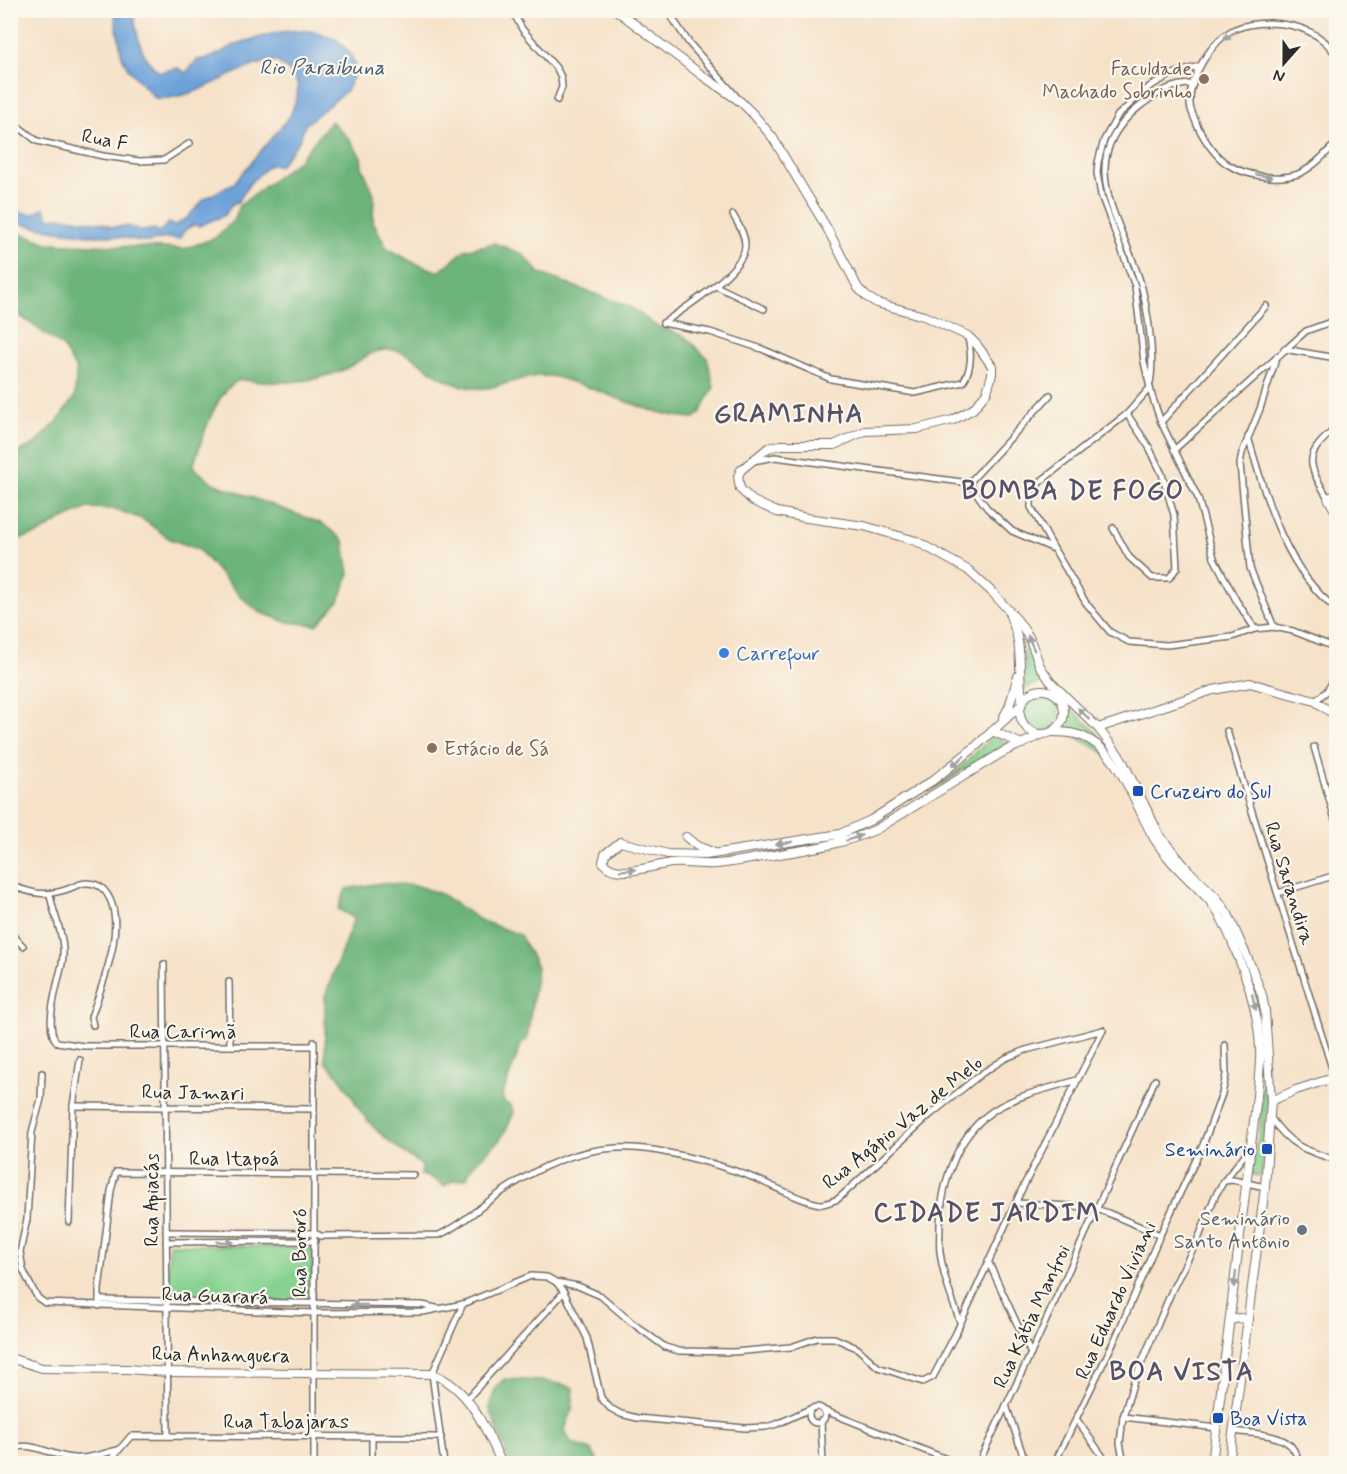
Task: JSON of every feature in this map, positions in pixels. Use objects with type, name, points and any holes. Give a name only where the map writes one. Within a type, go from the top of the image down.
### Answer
[{"type":"street","points":[[512,10],[522,29],[557,69],[562,87],[558,100]]},
{"type":"street","points":[[616,10],[702,76],[741,102]]},
{"type":"street","points":[[667,10],[689,43],[773,138],[828,230],[858,288],[877,303],[924,315],[968,336],[992,366],[987,392],[973,409],[953,420],[917,429],[866,431],[834,445],[781,445],[768,448],[741,470],[738,476],[740,489],[753,501],[777,512],[864,526],[916,541],[968,570],[993,592],[1018,621],[1029,638],[1040,666],[1063,708],[1064,715],[1058,728],[1052,732]]},
{"type":"street","points":[[1336,55],[1328,43],[1308,31],[1287,24],[1254,23],[1233,30],[1215,46],[1199,66],[1193,84],[1190,106],[1203,137],[1219,157],[1241,171],[1268,177],[1299,174],[1318,161],[1336,143]]},
{"type":"street","points":[[1199,66],[1170,75],[1149,87],[1118,116],[1104,140],[1098,162],[1101,195],[1135,285],[1144,362],[1149,387],[1161,422],[1198,498],[1214,558],[1236,600],[1255,629]]},
{"type":"street","points":[[1193,84],[1179,84],[1170,87],[1129,115],[1112,136],[1105,161],[1106,190],[1142,288],[1153,363],[1149,387],[1127,414],[1041,481],[1031,493],[1031,507],[1086,603],[1110,632],[1129,642],[1167,645],[1232,637],[1255,629],[1274,627],[1293,631],[1334,647],[1336,650]]},
{"type":"street","name":"Rua F","points":[[10,116],[15,124],[37,141],[103,156],[139,161],[164,160],[190,143]]},
{"type":"street","points":[[734,215],[742,231],[745,249],[741,258],[716,286],[663,323],[731,338],[831,379],[915,393],[963,382],[969,372],[971,362],[968,336]]},
{"type":"street","points":[[716,286],[764,309]]},
{"type":"street","points":[[1161,422],[1266,306]]},
{"type":"street","points":[[1174,450],[1306,331],[1336,320]]},
{"type":"street","points":[[1284,349],[1336,358]]},
{"type":"street","points":[[1274,627],[1250,568],[1240,464],[1277,356]]},
{"type":"street","points":[[969,483],[1050,395]]},
{"type":"street","points":[[1113,528],[1129,557],[1152,578],[1169,578],[1177,568],[1174,515],[1162,474],[1149,447],[1127,414]]},
{"type":"street","points":[[1336,428],[1318,442],[1313,452],[1312,462],[1314,475],[1332,497],[1336,512]]},
{"type":"street","points":[[1248,436],[1269,506],[1293,556],[1310,581],[1336,609]]},
{"type":"street","points":[[749,462],[775,457],[969,483],[987,508],[1012,531],[1054,549]]},
{"type":"street","points":[[1006,609],[1016,629],[1021,662],[1020,718],[1028,730],[1041,735]]},
{"type":"street","points":[[1001,722],[1009,707],[1021,662]]},
{"type":"street","points":[[1315,701],[1326,692],[1336,677]]},
{"type":"street","points":[[1050,681],[1098,728],[1121,758],[1160,836],[1188,870],[1217,898],[1228,914],[1262,995],[1272,1085],[1270,1116],[1265,1187],[1229,1464]]},
{"type":"street","points":[[1098,728],[1154,708],[1230,686],[1250,683],[1315,701],[1336,716]]},
{"type":"street","points":[[1070,701],[1043,690],[1027,696],[975,747],[932,781],[871,820],[840,834],[706,855],[677,854],[620,842],[610,848],[603,858],[605,866],[617,871],[629,871],[672,863],[715,864],[855,839],[877,829],[957,779],[1022,744],[1052,732],[1073,733],[1094,743],[1113,760],[1155,840],[1220,916],[1248,980],[1256,1008],[1260,1052],[1252,1147],[1212,1464]]},
{"type":"street","points":[[992,731],[1022,744]]},
{"type":"street","name":"Rua Sarandira","points":[[1227,731],[1336,1077]]},
{"type":"street","points":[[1031,740],[1064,736],[1094,743]]},
{"type":"street","points":[[1314,747],[1336,823]]},
{"type":"street","points":[[686,837],[707,850],[725,852]]},
{"type":"street","points":[[672,863],[677,854]]},
{"type":"street","points":[[1278,893],[1336,875]]},
{"type":"street","points":[[10,885],[30,893],[50,895],[85,883],[99,886],[108,895],[115,914],[111,956],[91,1017],[93,1025]]},
{"type":"street","name":"Rua Carimã","points":[[50,895],[61,930],[63,960],[50,1025],[57,1042],[84,1046],[314,1044]]},
{"type":"street","points":[[10,932],[23,945]]},
{"type":"street","name":"Rua Apiacás","points":[[164,964],[168,1436]]},
{"type":"street","points":[[229,982],[230,1046]]},
{"type":"street","name":"Rua Agápio Vaz de Melo","points":[[321,1236],[439,1235],[454,1228],[511,1186],[565,1158],[616,1148],[636,1148],[703,1161],[750,1176],[822,1204],[838,1199],[930,1115],[981,1074],[1006,1058],[1026,1050],[1102,1030],[1077,1080]]},
{"type":"street","name":"Rua Bororó","points":[[314,1044],[314,1464]]},
{"type":"street","name":"Rua Eduardo Viviani","points":[[1054,1464],[1118,1335],[1160,1235],[1203,1145],[1222,1094],[1226,1076],[1225,1045]]},
{"type":"street","points":[[69,1222],[73,1106],[80,1060]]},
{"type":"street","points":[[42,1074],[41,1099],[32,1132],[27,1219],[20,1252],[23,1270],[35,1294],[42,1301],[51,1304],[97,1303]]},
{"type":"street","points":[[1271,1101],[1336,1077]]},
{"type":"street","points":[[960,1322],[1077,1080]]},
{"type":"street","points":[[960,1322],[947,1286],[940,1250],[941,1201],[954,1158],[975,1126],[999,1107],[1031,1092],[1077,1080]]},
{"type":"street","name":"Rua Kátia Manfroi","points":[[976,1464],[1031,1354],[1155,1080]]},
{"type":"street","points":[[1272,1085],[1279,1089],[1296,1090]]},
{"type":"street","name":"Rua Jamari","points":[[73,1106],[314,1108]]},
{"type":"street","points":[[1270,1116],[1282,1134],[1291,1141],[1307,1150],[1336,1160]]},
{"type":"street","points":[[1124,1464],[1120,1443],[1123,1417],[1134,1381],[1215,1196],[1224,1181],[1252,1147]]},
{"type":"street","name":"Rua Itapoá","points":[[97,1303],[116,1172],[414,1174]]},
{"type":"street","points":[[1224,1181],[1233,1180],[1265,1187]]},
{"type":"street","points":[[1016,1203],[1089,1207],[1160,1235]]},
{"type":"street","points":[[166,1232],[314,1233],[321,1236]]},
{"type":"street","points":[[166,1242],[314,1241],[321,1236]]},
{"type":"street","points":[[988,1261],[1031,1354]]},
{"type":"street","name":"Rua Guarará","points":[[97,1303],[167,1309],[314,1313],[423,1312],[463,1304],[531,1276],[548,1277],[556,1282],[578,1286],[601,1296],[665,1347],[679,1351],[733,1352],[791,1347],[817,1338],[834,1338],[857,1348],[878,1367],[923,1382],[933,1377],[960,1322]]},
{"type":"street","points":[[556,1282],[564,1292],[587,1338],[601,1398],[610,1408],[621,1414],[637,1418],[745,1428],[777,1424],[817,1407],[823,1416],[823,1464]]},
{"type":"street","points":[[468,1398],[564,1292]]},
{"type":"street","name":"Rua Guarará","points":[[97,1303],[167,1301],[422,1305],[438,1309]]},
{"type":"street","points":[[213,1302],[213,1310]]},
{"type":"street","points":[[444,1464],[432,1374],[463,1304]]},
{"type":"street","points":[[391,1305],[391,1312]]},
{"type":"street","points":[[1230,1320],[1248,1320]]},
{"type":"street","name":"Rua Anhanguera","points":[[10,1358],[42,1368],[167,1372],[432,1374]]},
{"type":"street","points":[[432,1374],[449,1382],[468,1398],[502,1464]]},
{"type":"street","points":[[1006,1406],[1026,1464]]},
{"type":"street","points":[[810,1419],[809,1414],[812,1408]]},
{"type":"street","points":[[794,1415],[814,1422],[823,1416],[840,1418],[959,1464]]},
{"type":"street","points":[[1123,1417],[1217,1428]]},
{"type":"street","points":[[1077,1420],[1108,1464]]},
{"type":"street","points":[[1234,1431],[1285,1442],[1292,1447],[1301,1464]]},
{"type":"street","name":"Rua Tabajaras","points":[[119,1450],[131,1436],[441,1437]]},
{"type":"street","points":[[372,1436],[372,1464]]},
{"type":"street","points":[[10,1449],[30,1446],[67,1457],[79,1458],[119,1450]]},
{"type":"street","points":[[107,1464],[119,1450]]},
{"type":"street","points":[[1097,1464],[1102,1456]]},
{"type":"green space","points":[[331,121],[349,139],[361,157],[362,167],[374,194],[373,221],[386,247],[412,262],[439,272],[465,250],[495,243],[522,254],[541,274],[632,308],[656,326],[684,336],[707,358],[714,387],[700,413],[695,418],[665,414],[551,376],[526,378],[487,388],[466,387],[444,378],[411,357],[393,350],[372,353],[350,367],[318,378],[279,382],[240,380],[231,385],[216,405],[193,467],[213,483],[323,524],[344,541],[349,574],[339,601],[317,625],[287,622],[259,612],[239,595],[198,549],[170,539],[142,519],[114,509],[88,508],[61,520],[38,534],[11,541],[11,455],[35,444],[58,421],[75,396],[76,370],[63,347],[11,309],[11,230],[48,243],[184,249],[215,238],[235,219],[239,206],[299,160]]},
{"type":"green space","points":[[1022,637],[1025,638],[1044,682],[1024,690],[1025,650]]},
{"type":"green space","points":[[1041,695],[1054,700],[1059,713],[1054,726],[1041,731],[1028,726],[1023,713],[1028,700]]},
{"type":"green space","points":[[1067,705],[1096,732],[1120,766],[1114,758],[1064,730],[1068,719]]},
{"type":"green space","points":[[993,736],[1010,744],[928,791],[953,775]]},
{"type":"green space","points":[[382,883],[418,886],[441,894],[480,920],[520,935],[537,967],[527,1040],[522,1042],[502,1096],[505,1103],[511,1105],[514,1112],[512,1117],[501,1139],[475,1164],[466,1179],[454,1180],[444,1186],[434,1179],[421,1175],[422,1166],[374,1127],[361,1112],[342,1080],[325,1062],[325,996],[354,918],[338,909],[346,889]]},
{"type":"green space","points":[[1264,1048],[1267,1103],[1262,1172],[1258,1176],[1253,1175],[1252,1171],[1260,1127]]},
{"type":"green space","points":[[169,1244],[311,1248],[314,1303],[168,1299]]},
{"type":"green space","points":[[504,1379],[549,1382],[574,1388],[572,1410],[565,1430],[571,1443],[591,1450],[600,1463],[510,1463],[489,1407],[496,1387]]},
{"type":"water","name":"Rio Paraibuna","points":[[114,11],[133,11],[143,51],[159,72],[178,68],[186,73],[197,60],[210,58],[239,43],[279,32],[299,30],[317,32],[336,39],[349,52],[355,64],[353,77],[346,91],[305,125],[299,141],[279,166],[269,165],[250,183],[238,202],[232,204],[225,215],[199,226],[193,225],[185,230],[179,239],[166,238],[148,242],[52,230],[11,222],[11,211],[33,214],[44,208],[49,218],[61,217],[103,223],[111,227],[128,226],[143,231],[154,229],[159,232],[169,223],[174,226],[187,218],[204,199],[234,183],[290,116],[297,97],[298,85],[289,71],[276,61],[245,69],[186,94],[171,98],[155,98],[130,71],[122,57]]},
{"type":"place","name":"Faculdade Machado Sobrinho","points":[[1204,79]]},
{"type":"place","name":"Carrefour","points":[[724,653]]},
{"type":"place","name":"Estácio de Sá","points":[[432,748]]},
{"type":"place","name":"Cruzeiro do Sul","points":[[1138,791]]},
{"type":"place","name":"Seminário","points":[[1267,1149]]},
{"type":"place","name":"Seminário Santo Antônio","points":[[1302,1230]]},
{"type":"place","name":"Boa Vista","points":[[1218,1418]]},
{"type":"district","name":"GRAMINHA","points":[[789,413]]},
{"type":"district","name":"BOMBA DE FOGO","points":[[1073,490]]},
{"type":"district","name":"CIDADE JARDIM","points":[[987,1212]]},
{"type":"district","name":"BOA VISTA","points":[[1182,1371]]}]
